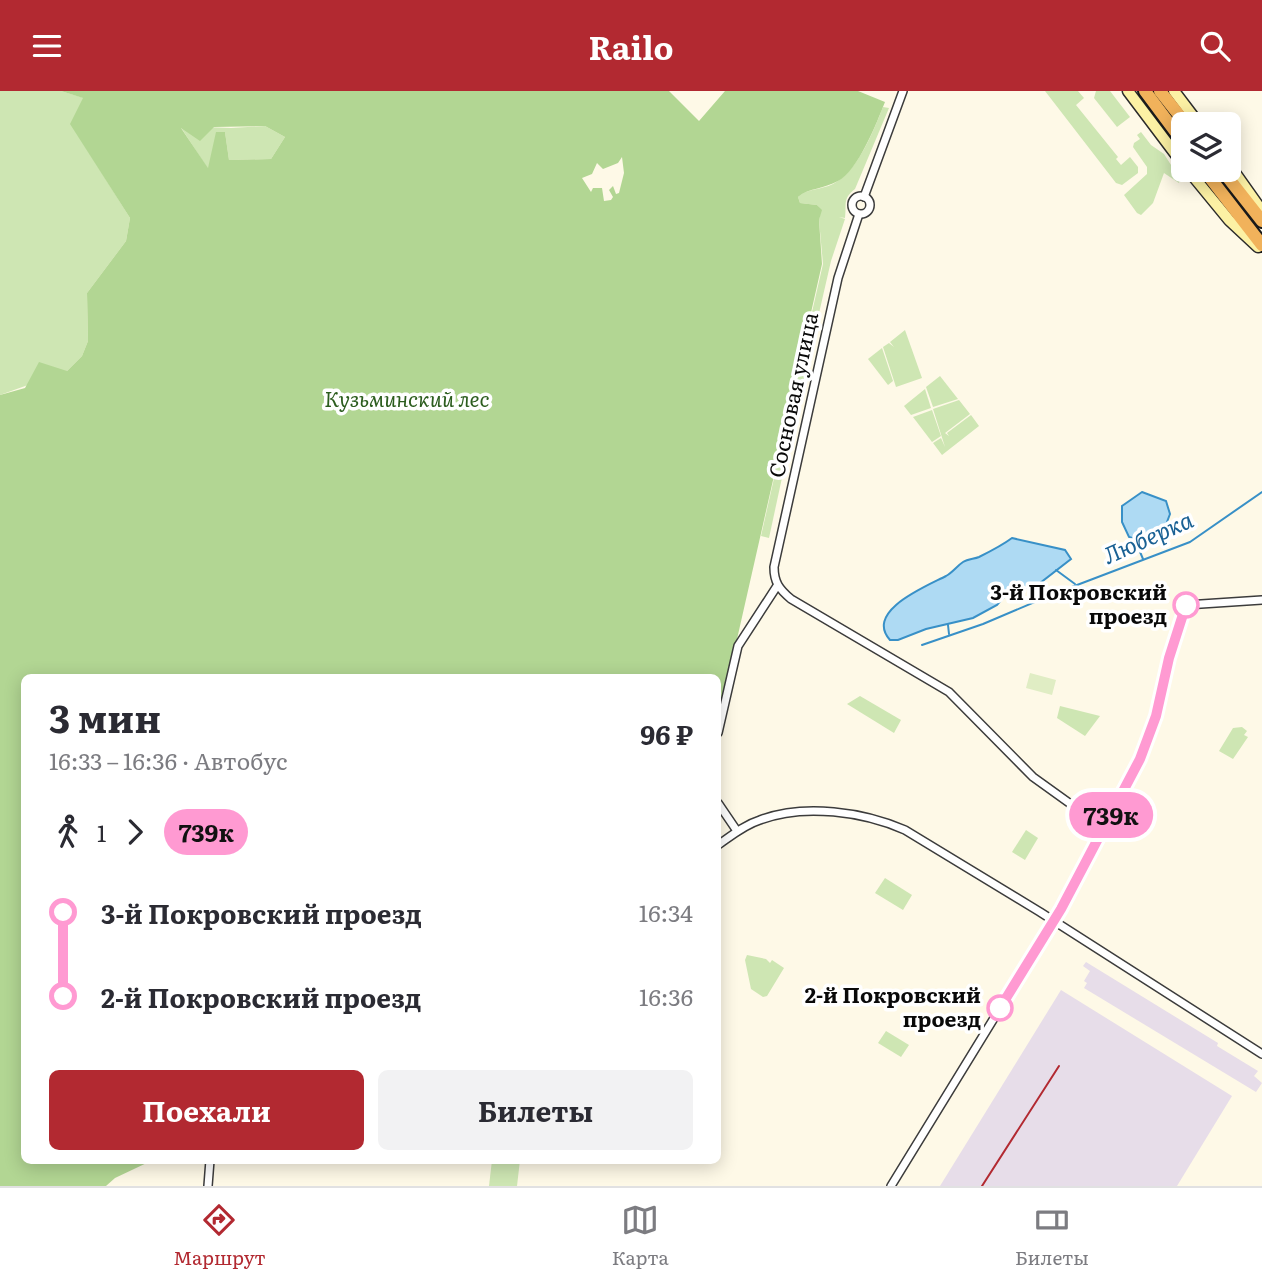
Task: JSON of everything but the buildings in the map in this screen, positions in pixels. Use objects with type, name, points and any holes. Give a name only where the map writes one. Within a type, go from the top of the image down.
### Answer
[{"type":"highway","points":[[1144,91],[1171,126]]},
{"type":"highway","points":[[1160,91],[1177,112]]},
{"type":"highway","points":[[1214,182],[1262,248]]},
{"type":"highway","points":[[1231,182],[1262,221]]},
{"type":"main road","points":[[1128,91],[1171,147]]},
{"type":"main road","points":[[1174,91],[1190,112]]},
{"type":"main road","points":[[1241,181],[1262,211]]},
{"type":"main road","points":[[1198,182],[1229,220],[1262,248]]},
{"type":"street","name":"Сосновая улица","points":[[864,197],[903,91]]},
{"type":"street","name":"Сосновая улица","points":[[864,197],[869,200],[870,208],[864,214],[859,214],[853,204],[857,198],[864,197]]},
{"type":"street","name":"Сосновая улица","points":[[777,586],[774,567],[838,278],[859,214]]},
{"type":"street","points":[[721,720],[738,646],[777,586],[791,599],[954,697],[1033,777],[1104,828]]},
{"type":"street","points":[[891,1186],[1054,922],[1140,759],[1152,730],[1169,658],[1186,605],[1262,600]]},
{"type":"street","points":[[721,807],[737,831]]},
{"type":"street","points":[[721,843],[761,819],[798,813],[850,812],[875,818],[905,830],[1262,1054]]},
{"type":"street","points":[[208,1186],[210,1164]]},
{"type":"shaded area","points":[[1086,962],[1218,1043],[1217,1046],[1258,1071],[1254,1076],[1262,1083],[1256,1092],[1084,988],[1087,983],[1084,981],[1090,971],[1083,966]]},
{"type":"shaded area","points":[[1061,990],[1232,1096],[1177,1186],[940,1186]]},
{"type":"green space","points":[[0,91],[61,91],[84,98],[71,124],[130,218],[126,241],[87,293],[88,341],[82,356],[67,371],[0,395]]},
{"type":"green space","name":"Кузьминский лес","points":[[61,91],[669,91],[699,121],[725,91],[858,91],[885,102],[866,145],[845,176],[833,184],[798,197],[800,203],[817,205],[822,210],[819,220],[822,264],[721,710],[721,674],[21,674],[21,1164],[145,1164],[115,1178],[106,1186],[0,1186],[0,395],[25,388],[39,362],[67,371],[82,356],[88,341],[87,293],[126,241],[130,218],[70,124],[83,98]],"holes":[[[265,126],[285,137],[271,159],[229,160],[225,132],[216,132],[208,168],[181,128],[200,141],[214,127]],[[622,157],[624,173],[619,193],[616,194],[613,186],[609,190],[613,197],[604,201],[602,188],[593,188],[591,192],[582,178],[592,174],[597,163],[603,169],[618,163]]]},
{"type":"green space","points":[[1045,91],[1078,91],[1084,98],[1076,105],[1118,157],[1116,159],[1121,165],[1130,157],[1138,167],[1138,173],[1122,185],[1116,183]]},
{"type":"green space","points":[[1096,91],[1110,91],[1130,117],[1117,127],[1094,98]]},
{"type":"green space","points":[[883,107],[889,108],[855,189],[847,199],[845,218],[839,217],[845,219],[831,261],[814,335],[807,334],[823,264],[819,220],[821,210],[817,205],[800,203],[798,197],[833,184],[850,170],[864,150]]},
{"type":"green space","points":[[180,126],[265,126],[285,137],[271,159],[229,160],[225,132],[208,169]]},
{"type":"green space","points":[[1141,132],[1151,145],[1164,154],[1171,165],[1171,178],[1164,173],[1153,203],[1141,215],[1124,195],[1147,174],[1147,167],[1133,147],[1140,139],[1137,135]]},
{"type":"green space","points":[[905,330],[922,378],[896,387],[883,347],[889,343],[894,347],[890,342]]},
{"type":"green space","points":[[807,337],[813,338],[792,433],[785,431]]},
{"type":"green space","points":[[882,348],[893,381],[888,385],[868,359]]},
{"type":"green space","points":[[940,376],[958,399],[933,407],[926,387]]},
{"type":"green space","points":[[925,389],[931,408],[911,415],[904,406]]},
{"type":"green space","points":[[959,400],[970,414],[945,433],[949,436],[947,433],[971,415],[979,426],[942,455],[933,443],[941,438],[945,447],[933,409]]},
{"type":"green space","points":[[932,410],[941,436],[932,442],[913,417]]},
{"type":"green space","points":[[784,434],[791,436],[769,538],[761,536]]},
{"type":"green space","points":[[1030,673],[1056,680],[1052,695],[1026,688]]},
{"type":"green space","points":[[860,696],[901,720],[894,733],[847,704]]},
{"type":"green space","points":[[1060,706],[1100,716],[1085,736],[1057,718]]},
{"type":"green space","points":[[1242,727],[1247,731],[1244,735],[1248,737],[1233,759],[1219,751],[1233,728]]},
{"type":"green space","points":[[1026,830],[1038,838],[1025,860],[1012,852]]},
{"type":"green space","points":[[885,878],[912,895],[903,910],[875,893]]},
{"type":"green space","points":[[747,955],[766,959],[770,963],[772,960],[784,968],[767,996],[763,997],[751,989],[745,960]]},
{"type":"green space","points":[[886,1031],[909,1045],[901,1057],[878,1043]]},
{"type":"green space","points":[[492,1164],[520,1164],[517,1186],[489,1186]]},
{"type":"water","points":[[1142,492],[1166,501],[1170,514],[1167,522],[1174,530],[1139,540],[1129,537],[1122,522],[1122,506]]},
{"type":"water","points":[[1012,538],[1065,550],[1071,559],[1040,583],[1009,594],[997,605],[973,618],[890,640],[884,629],[885,619],[901,601],[946,576],[963,562],[979,557]]},
{"type":"waterway","name":"Люберка","points":[[922,645],[983,624],[1190,542],[1262,492]]},
{"type":"waterway","points":[[1135,540],[1143,559]]},
{"type":"waterway","points":[[1056,570],[1075,584]]},
{"type":"waterway","points":[[948,625],[949,634]]},
{"type":"railway","points":[[982,1186],[1059,1066]]},
{"type":"bus line","name":"739к","points":[[1000,1008],[1061,909],[1140,759],[1152,730],[1169,658],[1186,605]]},
{"type":"place","name":"3-й Покровский проезд","points":[[1186,605]]},
{"type":"place","name":"2-й Покровский проезд","points":[[1000,1008]]}]
